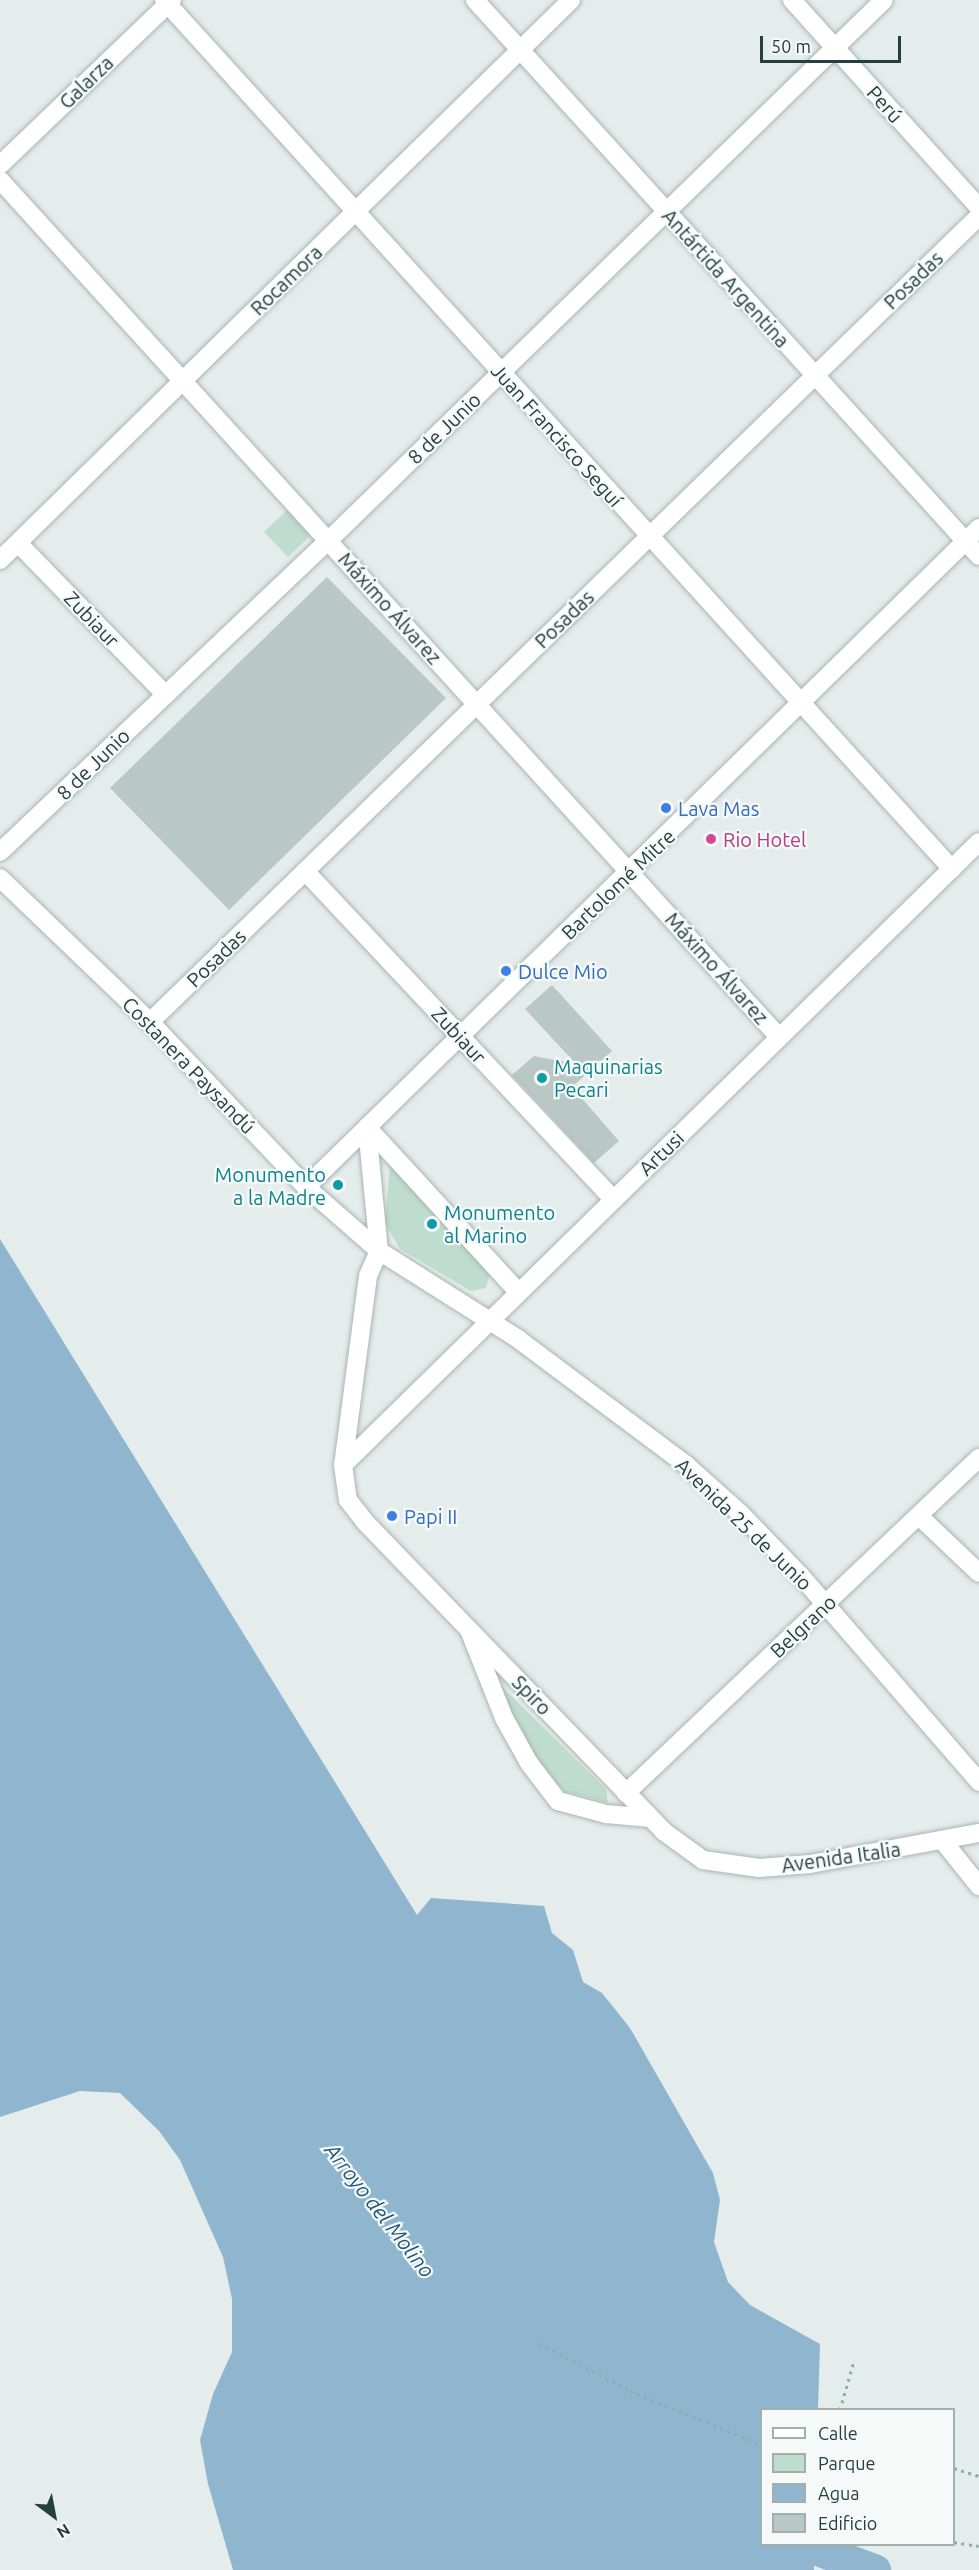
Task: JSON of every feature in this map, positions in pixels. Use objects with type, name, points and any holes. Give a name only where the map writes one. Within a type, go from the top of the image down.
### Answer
[{"type":"street","name":"Antártida Argentina","points":[[475,0],[814,376],[972,535],[979,556]]},
{"type":"street","name":"Rocamora","points":[[0,560],[571,0]]},
{"type":"street","name":"Perú","points":[[792,0],[979,208]]},
{"type":"street","name":"8 de Junio","points":[[0,852],[329,540],[884,0]]},
{"type":"street","name":"Galarza","points":[[0,165],[168,1]]},
{"type":"street","name":"Juan Francisco Seguí","points":[[168,1],[952,869]]},
{"type":"street","name":"Máximo Álvarez","points":[[0,180],[780,1037]]},
{"type":"street","name":"Posadas","points":[[150,1022],[979,216]]},
{"type":"street","name":"Bartolomé Mitre","points":[[306,1187],[803,705],[972,535]]},
{"type":"street","name":"Zubiaur","points":[[18,543],[166,695]]},
{"type":"street","name":"Artusi","points":[[343,1464],[979,842]]},
{"type":"street","name":"Zubiaur","points":[[305,870],[613,1199]]},
{"type":"street","name":"Costanera Paysandú","points":[[0,878],[150,1022],[306,1187],[379,1251]]},
{"type":"street","points":[[343,1464],[368,1276],[379,1251],[368,1127]]},
{"type":"street","points":[[368,1127],[518,1292]]},
{"type":"street","name":"Avenida 25 de Junio","points":[[379,1251],[490,1319],[685,1464],[741,1514],[826,1604],[979,1782]]},
{"type":"street","name":"Belgrano","points":[[626,1793],[979,1458]]},
{"type":"street","name":"Spiro","points":[[343,1464],[348,1500],[366,1523],[626,1793],[651,1818],[703,1860]]},
{"type":"street","points":[[920,1516],[979,1574]]},
{"type":"street","points":[[469,1630],[504,1718],[529,1763],[558,1801],[606,1814],[651,1818]]},
{"type":"street","name":"Avenida Italia","points":[[703,1860],[759,1868],[810,1864],[979,1833]]},
{"type":"street","points":[[943,1840],[979,1886]]},
{"type":"path","points":[[539,2343],[630,2391],[760,2444]]},
{"type":"path","points":[[840,2408],[854,2361]]},
{"type":"path","points":[[955,2468],[979,2476]]},
{"type":"path","points":[[955,2542],[979,2546]]},
{"type":"green space","points":[[288,509],[313,533],[288,557],[264,532]]},
{"type":"green space","points":[[390,1165],[490,1273],[486,1288],[471,1291],[400,1249],[385,1223]]},
{"type":"green space","points":[[498,1683],[606,1789],[608,1803],[564,1791],[526,1750]]},
{"type":"water","points":[[0,1239],[417,1915],[431,1898],[544,1906],[552,1933],[573,1950],[583,1982],[602,1993],[630,2028],[713,2173],[720,2200],[714,2242],[728,2282],[750,2305],[820,2344],[818,2408],[760,2408],[760,2546],[814,2546],[814,2570],[233,2570],[208,2484],[200,2440],[213,2394],[232,2352],[232,2299],[223,2257],[180,2160],[159,2131],[120,2093],[80,2091],[0,2117]]},
{"type":"building","points":[[327,577],[446,698],[229,910],[110,788]]},
{"type":"building","name":"Maquinarias Pecari","points":[[552,985],[612,1051],[572,1087],[619,1141],[594,1163],[512,1075],[534,1056],[576,1064],[525,1009]]},
{"type":"waterway","name":"Arroyo del Molino","points":[[809,2546],[874,2570]]},
{"type":"place","name":"Lava Mas","points":[[666,808]]},
{"type":"place","name":"Rio Hotel","points":[[711,839]]},
{"type":"place","name":"Dulce Mio","points":[[506,971]]},
{"type":"place","name":"Maquinarias Pecari","points":[[542,1078]]},
{"type":"place","name":"Monumento a la Madre","points":[[338,1185]]},
{"type":"place","name":"Monumento al Marino","points":[[432,1224]]},
{"type":"place","name":"Papi II","points":[[392,1516]]}]
